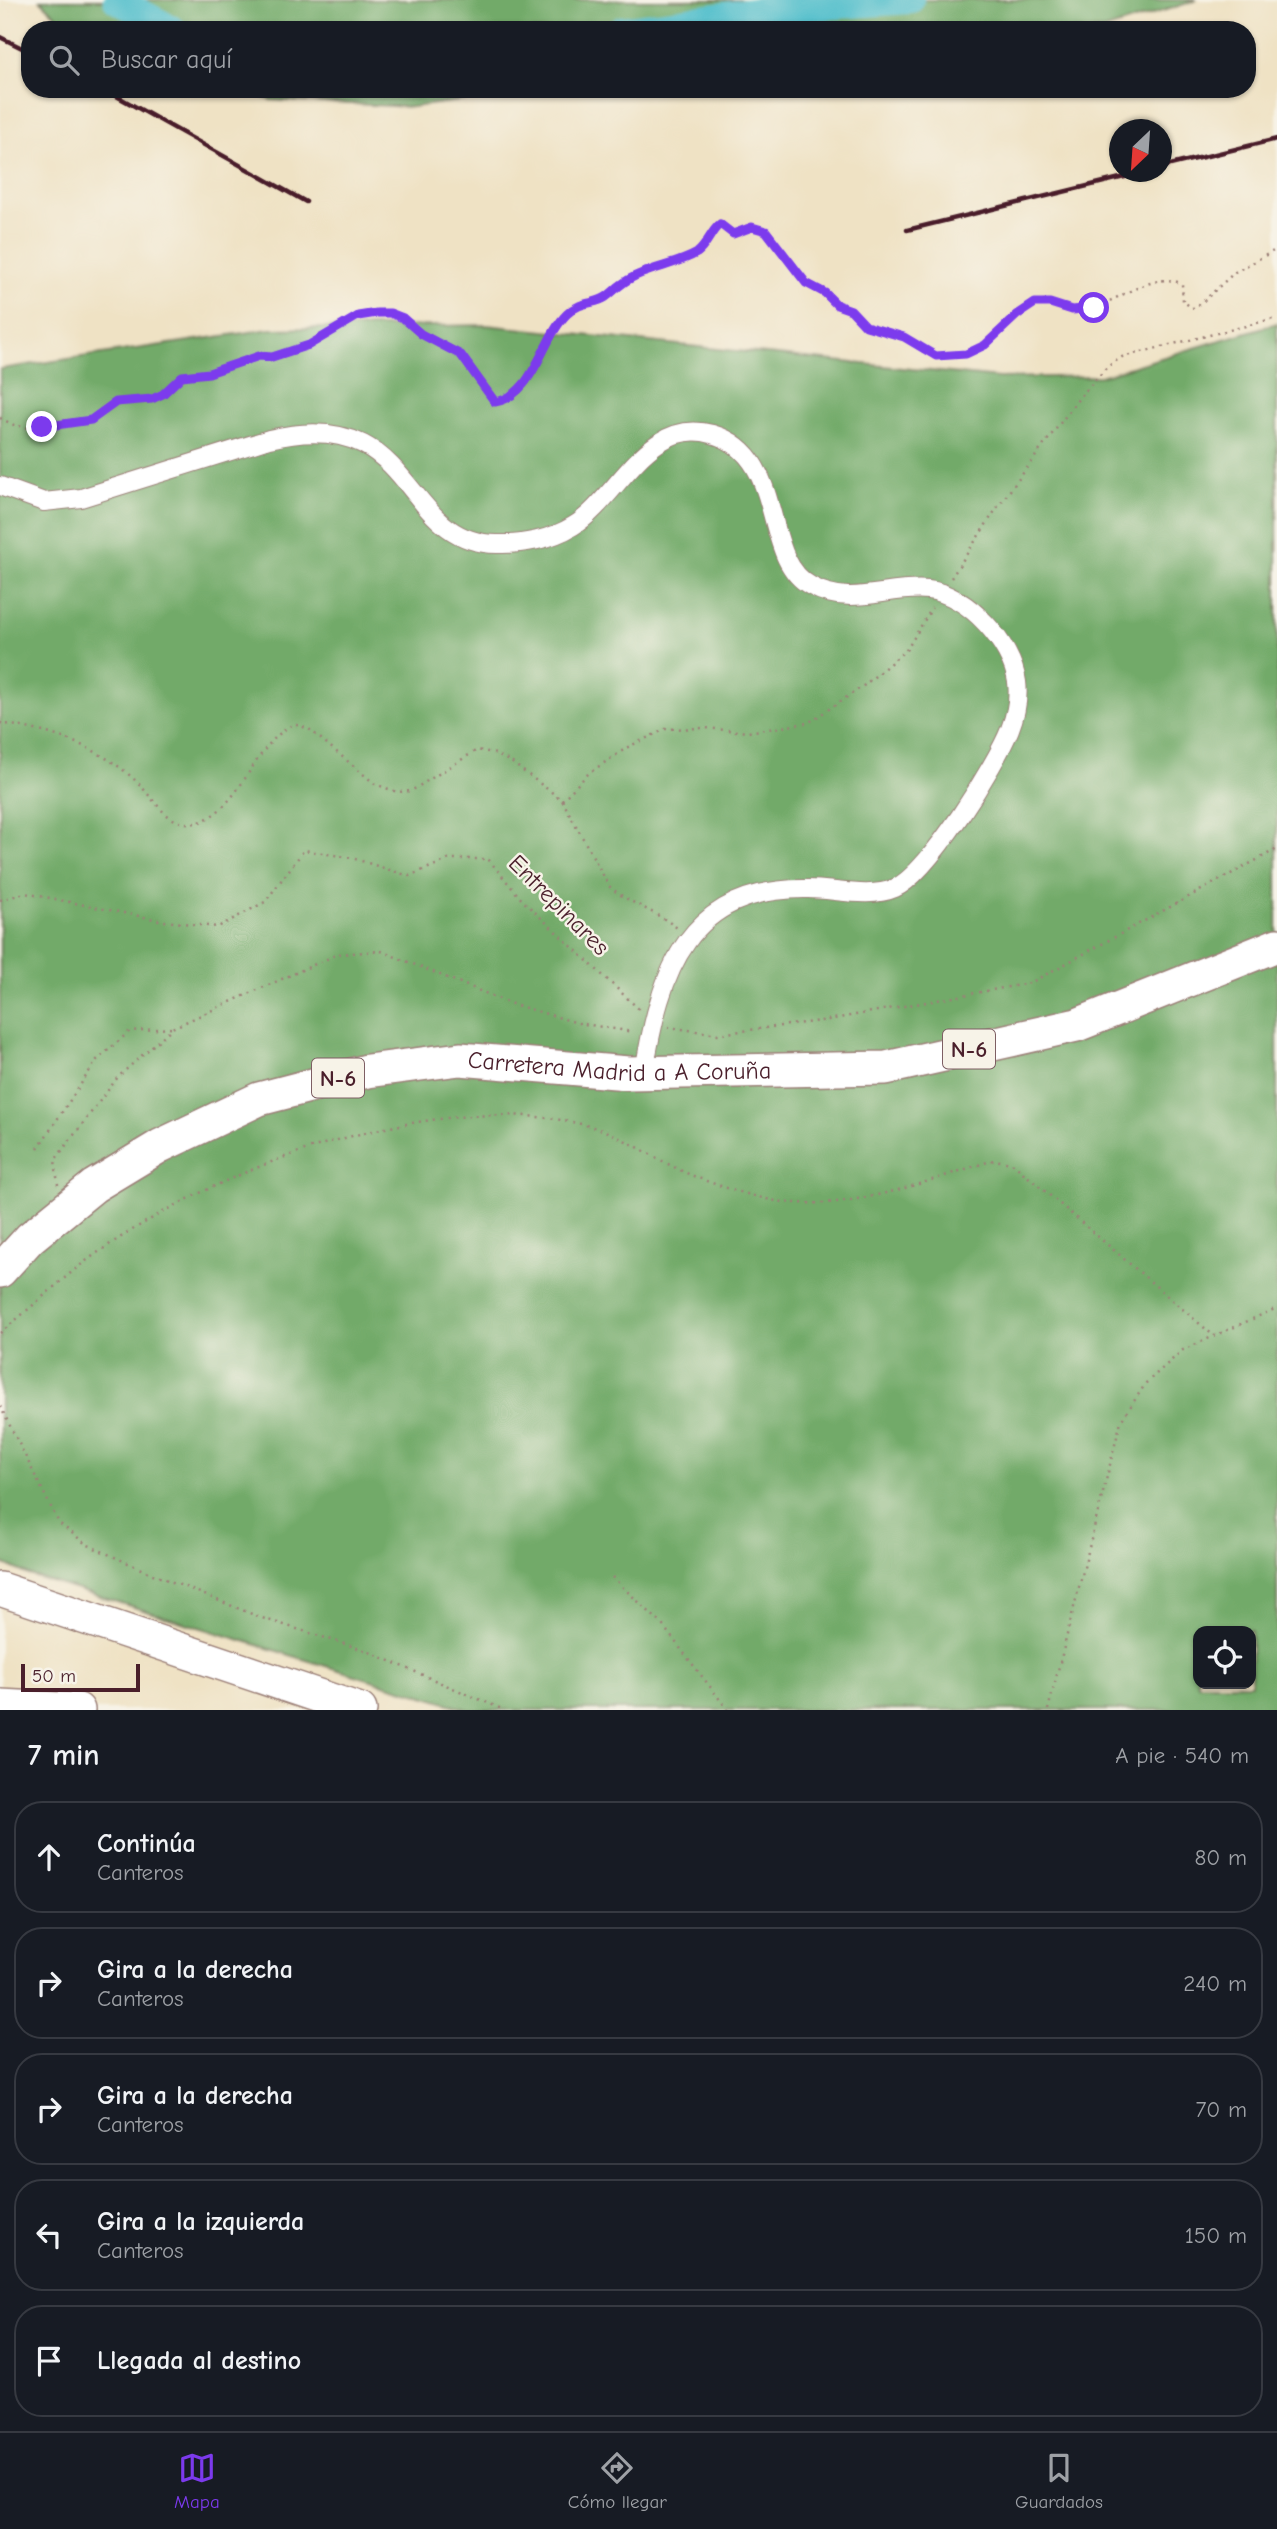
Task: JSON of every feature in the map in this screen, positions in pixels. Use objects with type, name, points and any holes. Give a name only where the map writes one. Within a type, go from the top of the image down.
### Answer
[{"type":"highway","name":"Carretera Madrid a A Coruña","points":[[0,1271],[30,1238],[94,1186],[160,1146],[259,1099],[367,1070],[460,1059],[644,1073],[886,1068],[1077,1025],[1277,945]]},
{"type":"highway","points":[[0,1252],[30,1238]]},
{"type":"highway","points":[[0,1590],[360,1710]]},
{"type":"highway","points":[[0,1706],[78,1710]]},
{"type":"street","points":[[0,485],[44,502],[81,498],[269,439],[296,433],[320,432],[342,435],[381,454],[450,531],[474,541],[496,544],[524,542],[552,536],[575,525],[654,446],[676,434],[713,434],[730,442],[748,457],[768,493],[791,567],[808,585],[825,593],[850,598],[928,590],[941,594],[982,620],[1001,640],[1013,663],[1017,684],[1017,709],[994,763],[944,836],[915,874],[895,888],[870,893],[788,888],[748,895],[720,908],[689,937],[676,957],[652,1030],[644,1073]]},
{"type":"path","points":[[0,418],[14,425],[33,429],[91,420],[116,402],[152,399],[163,394],[182,376],[209,373],[259,356],[272,357],[309,345],[358,316],[377,313],[390,313],[403,318],[421,334],[461,355],[495,402],[504,400],[529,379],[537,358],[549,343],[558,323],[570,311],[584,302],[604,299],[622,284],[700,251],[710,232],[720,224],[733,234],[752,227],[766,231],[806,283],[825,293],[837,305],[851,310],[866,326],[904,337],[917,347],[941,356],[966,354],[985,345],[1017,315],[1035,303],[1088,310],[1103,301],[1153,282],[1172,279],[1182,284],[1183,301],[1192,308],[1197,307],[1235,272],[1277,249]]},
{"type":"path","points":[[562,800],[589,773],[628,747],[666,729],[705,728],[748,732],[808,723],[862,687],[907,649],[997,508],[1079,398],[1107,367],[1122,357],[1277,318]]},
{"type":"path","points":[[0,723],[37,729],[93,750],[136,781],[171,818],[186,824],[202,822],[217,812],[268,741],[294,724],[309,730],[375,785],[397,792],[411,791],[477,750],[493,753],[511,762],[562,800],[609,886],[621,896],[664,917],[689,937]]},
{"type":"path","points":[[63,1212],[55,1160],[118,1077],[172,1028],[338,954],[381,951],[512,1004],[578,1023],[718,1034],[828,1020],[1030,983],[1277,849]]},
{"type":"path","name":"Entrepinares","points":[[0,900],[25,893],[164,921],[219,927],[265,902],[304,850],[352,858],[409,876],[450,859],[488,859],[523,901],[630,997],[652,1030]]},
{"type":"path","points":[[38,1148],[97,1060],[131,1031],[172,1028]]},
{"type":"path","points":[[0,1333],[79,1266],[192,1197],[271,1163],[359,1133],[447,1117],[485,1114],[591,1126],[692,1175],[783,1202],[869,1198],[994,1160],[1012,1163],[1214,1336]]},
{"type":"path","points":[[1048,1710],[1121,1421],[1146,1383],[1183,1350],[1277,1308]]},
{"type":"path","points":[[0,1406],[59,1523],[86,1544],[262,1618],[367,1651],[504,1710]]},
{"type":"path","points":[[612,1577],[660,1622],[728,1710]]},
{"type":"green space","points":[[40,0],[1197,0],[1132,21],[62,21]]},
{"type":"green space","points":[[265,98],[482,98],[412,107]]},
{"type":"green space","points":[[1277,323],[1277,1710],[469,1710],[29,1575],[0,1562],[0,369],[270,329],[486,325],[999,378],[1101,376]]},
{"type":"waterway","points":[[117,0],[156,21]]},
{"type":"waterway","points":[[687,21],[767,10],[910,0]]},
{"type":"railway","points":[[0,37],[21,48]]},
{"type":"railway","points":[[120,98],[306,202]]},
{"type":"railway","points":[[1172,165],[1277,139]]},
{"type":"railway","points":[[907,230],[1109,181]]},
{"type":"route","points":[[42,427],[51,428],[57,424],[91,420],[116,402],[141,401],[163,394],[182,376],[209,373],[259,356],[272,357],[309,345],[358,316],[377,313],[390,313],[403,318],[421,334],[461,355],[495,402],[504,400],[529,379],[537,358],[549,343],[558,323],[570,311],[584,302],[604,299],[622,284],[700,251],[710,232],[720,224],[733,234],[752,227],[766,231],[806,283],[825,293],[837,305],[851,310],[866,326],[882,333],[904,337],[931,355],[966,354],[985,345],[998,336],[1011,320],[1035,303],[1050,303],[1072,310],[1094,308]]}]
